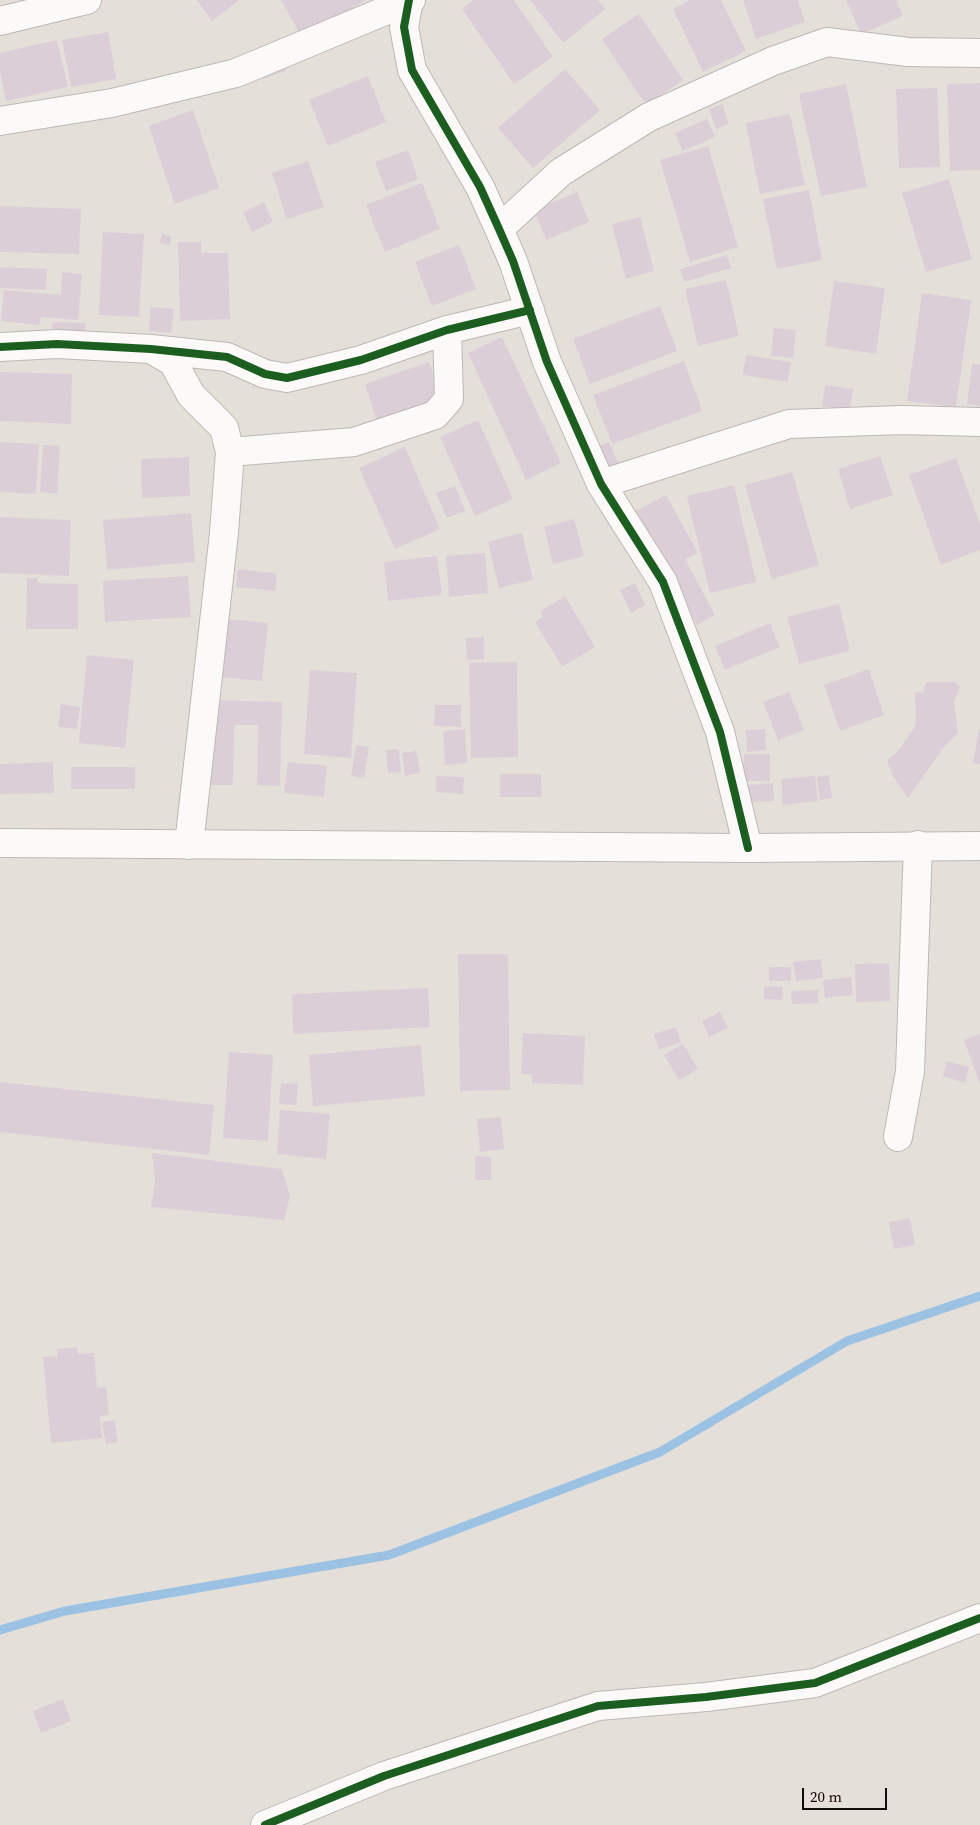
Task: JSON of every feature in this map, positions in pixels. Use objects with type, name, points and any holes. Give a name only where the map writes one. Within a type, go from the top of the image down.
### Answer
[{"type":"street","points":[[0,21],[87,0]]},
{"type":"street","points":[[0,121],[112,103],[236,73],[410,0]]},
{"type":"street","points":[[410,0],[404,27],[412,70],[480,187],[513,261],[547,362],[601,484],[663,582],[720,732],[748,848]]},
{"type":"street","points":[[499,229],[561,172],[649,117],[773,61],[827,42],[908,52],[980,53]]},
{"type":"street","points":[[0,347],[57,344],[151,349],[227,357],[265,374],[287,378],[361,360],[447,330],[530,310]]},
{"type":"street","points":[[230,452],[354,442],[435,415],[449,399],[447,330]]},
{"type":"street","points":[[151,349],[173,362],[191,395],[224,428],[230,452],[224,533],[189,845]]},
{"type":"street","points":[[601,484],[789,424],[902,420],[980,422]]},
{"type":"street","points":[[0,843],[748,848],[918,845],[980,846]]},
{"type":"street","points":[[898,1137],[910,1071],[918,845]]},
{"type":"street","points":[[265,1825],[384,1776],[598,1706],[706,1697],[814,1683],[980,1618]]},
{"type":"building","points":[[197,0],[239,0],[212,21]]},
{"type":"building","points":[[281,0],[366,0],[302,37]]},
{"type":"building","points":[[474,0],[514,0],[553,57],[514,84],[462,9]]},
{"type":"building","points":[[530,0],[598,0],[605,9],[563,43]]},
{"type":"building","points":[[690,0],[721,0],[746,51],[703,72],[673,9]]},
{"type":"building","points":[[743,0],[798,0],[805,22],[756,39]]},
{"type":"building","points":[[846,0],[896,0],[903,16],[861,34]]},
{"type":"building","points":[[639,14],[683,80],[646,105],[602,39]]},
{"type":"building","points":[[108,32],[116,79],[71,87],[62,40]]},
{"type":"building","points":[[57,40],[68,87],[6,101],[0,72],[0,53]]},
{"type":"building","points":[[282,57],[286,71],[263,79],[259,66]]},
{"type":"building","points":[[565,69],[600,110],[533,168],[498,128]]},
{"type":"building","points":[[368,76],[386,122],[328,146],[309,100]]},
{"type":"building","points":[[980,83],[980,170],[950,171],[947,84]]},
{"type":"building","points":[[846,84],[867,187],[821,196],[799,94]]},
{"type":"building","points":[[937,88],[940,167],[899,168],[896,89]]},
{"type":"building","points":[[722,104],[729,124],[716,129],[709,109]]},
{"type":"building","points":[[193,110],[219,188],[175,204],[149,126]]},
{"type":"building","points":[[790,114],[805,185],[760,194],[746,123]]},
{"type":"building","points":[[707,119],[715,137],[683,151],[675,133]]},
{"type":"building","points":[[708,146],[738,247],[690,262],[660,160]]},
{"type":"building","points":[[408,150],[418,179],[386,191],[375,162]]},
{"type":"building","points":[[308,161],[324,207],[287,219],[272,173]]},
{"type":"building","points":[[949,179],[972,259],[926,272],[902,193]]},
{"type":"building","points":[[422,183],[440,229],[385,252],[366,205]]},
{"type":"building","points":[[809,190],[822,260],[777,269],[763,199]]},
{"type":"building","points":[[577,192],[589,222],[546,240],[534,210]]},
{"type":"building","points":[[264,202],[273,222],[252,232],[243,212]]},
{"type":"building","points":[[0,206],[81,209],[79,254],[0,252]]},
{"type":"building","points":[[640,217],[654,271],[626,279],[612,224]]},
{"type":"building","points":[[103,232],[144,234],[139,317],[99,315]]},
{"type":"building","points":[[162,234],[171,236],[170,245],[160,243]]},
{"type":"building","points":[[178,242],[201,242],[201,253],[228,253],[230,319],[180,321]]},
{"type":"building","points":[[459,245],[476,289],[432,306],[415,262]]},
{"type":"building","points":[[727,255],[731,268],[684,282],[680,269]]},
{"type":"building","points":[[0,267],[47,269],[46,290],[0,288]]},
{"type":"building","points":[[62,272],[82,274],[78,320],[41,317],[39,325],[1,321],[4,290],[61,295]]},
{"type":"building","points":[[726,280],[739,336],[698,346],[685,289]]},
{"type":"building","points":[[834,281],[885,288],[876,354],[825,346]]},
{"type":"building","points":[[922,293],[971,300],[956,407],[907,401]]},
{"type":"building","points":[[660,306],[677,351],[590,384],[573,339]]},
{"type":"building","points":[[151,307],[174,309],[171,333],[149,331]]},
{"type":"building","points":[[53,322],[86,323],[85,340],[52,339]]},
{"type":"building","points":[[774,328],[796,330],[793,358],[771,356]]},
{"type":"building","points":[[502,337],[561,463],[526,480],[468,353]]},
{"type":"building","points":[[746,355],[791,362],[788,382],[743,375]]},
{"type":"building","points":[[684,361],[702,411],[612,444],[593,395]]},
{"type":"building","points":[[429,362],[443,403],[378,425],[365,384]]},
{"type":"building","points":[[972,364],[980,365],[980,406],[967,404]]},
{"type":"building","points":[[0,372],[72,374],[71,424],[0,421]]},
{"type":"building","points":[[825,385],[853,389],[850,410],[822,406]]},
{"type":"building","points":[[478,420],[513,499],[475,516],[440,437]]},
{"type":"building","points":[[0,442],[39,444],[36,494],[0,492]]},
{"type":"building","points":[[609,442],[619,465],[605,471],[595,448]]},
{"type":"building","points":[[43,445],[60,446],[57,494],[40,492]]},
{"type":"building","points":[[405,447],[440,529],[395,549],[359,468]]},
{"type":"building","points":[[880,456],[893,495],[850,509],[838,469]]},
{"type":"building","points":[[189,457],[190,496],[142,498],[141,459]]},
{"type":"building","points":[[956,458],[980,524],[980,550],[941,565],[909,475]]},
{"type":"building","points":[[792,472],[819,565],[772,579],[745,485]]},
{"type":"building","points":[[734,485],[756,582],[710,593],[687,496]]},
{"type":"building","points":[[455,486],[465,511],[447,518],[436,493]]},
{"type":"building","points":[[666,495],[698,553],[685,559],[715,615],[697,625],[635,511]]},
{"type":"building","points":[[191,513],[195,562],[107,570],[103,520]]},
{"type":"building","points":[[0,517],[71,520],[69,576],[0,573]]},
{"type":"building","points":[[574,519],[584,556],[553,564],[544,527]]},
{"type":"building","points":[[522,533],[533,580],[499,588],[488,542]]},
{"type":"building","points":[[485,553],[488,593],[449,597],[446,556]]},
{"type":"building","points":[[437,556],[442,595],[388,601],[384,562]]},
{"type":"building","points":[[238,569],[277,574],[275,591],[236,587]]},
{"type":"building","points":[[188,576],[191,617],[105,622],[103,581]]},
{"type":"building","points":[[27,578],[37,578],[37,583],[78,584],[78,629],[26,629]]},
{"type":"building","points":[[635,583],[645,605],[631,613],[620,590]]},
{"type":"building","points":[[565,596],[595,647],[562,667],[535,622],[543,617],[540,611]]},
{"type":"building","points":[[839,604],[850,651],[799,664],[787,617]]},
{"type":"building","points":[[223,619],[268,623],[262,681],[218,677]]},
{"type":"building","points":[[770,623],[780,647],[725,670],[715,646]]},
{"type":"building","points":[[484,637],[484,659],[467,660],[466,638]]},
{"type":"building","points":[[87,655],[134,660],[125,748],[79,743]]},
{"type":"building","points":[[517,662],[518,757],[471,758],[469,663]]},
{"type":"building","points":[[869,669],[884,715],[840,731],[824,685]]},
{"type":"building","points":[[310,670],[357,673],[351,758],[304,754]]},
{"type":"building","points":[[926,682],[955,682],[960,687],[954,702],[958,733],[944,747],[908,798],[893,776],[887,761],[900,749],[916,725],[915,692],[923,693]]},
{"type":"building","points":[[789,692],[804,730],[778,740],[763,702]]},
{"type":"building","points":[[209,700],[282,702],[280,786],[257,785],[258,725],[234,725],[233,785],[207,785]]},
{"type":"building","points":[[61,704],[80,707],[77,729],[58,727]]},
{"type":"building","points":[[435,705],[461,705],[461,727],[434,726]]},
{"type":"building","points":[[465,729],[467,763],[445,765],[443,731]]},
{"type":"building","points":[[765,729],[766,750],[747,752],[746,730]]},
{"type":"building","points":[[980,729],[980,764],[973,763]]},
{"type":"building","points":[[356,745],[369,747],[364,778],[351,776]]},
{"type":"building","points":[[399,749],[401,772],[388,773],[386,750]]},
{"type":"building","points":[[416,751],[420,773],[405,776],[402,753]]},
{"type":"building","points":[[744,754],[770,754],[770,781],[743,781]]},
{"type":"building","points":[[53,762],[54,793],[0,794],[0,764]]},
{"type":"building","points":[[288,762],[327,766],[324,797],[284,793]]},
{"type":"building","points":[[71,767],[135,767],[135,789],[71,789]]},
{"type":"building","points":[[500,774],[541,774],[542,797],[500,797]]},
{"type":"building","points":[[829,775],[832,798],[820,800],[817,777]]},
{"type":"building","points":[[436,776],[464,777],[463,794],[436,792]]},
{"type":"building","points":[[815,776],[818,801],[783,805],[781,779]]},
{"type":"building","points":[[773,783],[774,801],[749,802],[748,785]]},
{"type":"building","points":[[458,954],[508,954],[510,1090],[460,1091]]},
{"type":"building","points":[[821,959],[823,978],[796,981],[793,962]]},
{"type":"building","points":[[889,963],[890,1001],[856,1002],[855,964]]},
{"type":"building","points":[[769,967],[791,967],[791,981],[769,981]]},
{"type":"building","points":[[851,977],[853,995],[825,998],[823,980]]},
{"type":"building","points":[[764,986],[783,987],[782,1000],[764,999]]},
{"type":"building","points":[[428,988],[430,1027],[293,1034],[292,994]]},
{"type":"building","points":[[818,990],[818,1003],[792,1004],[791,991]]},
{"type":"building","points":[[720,1012],[728,1028],[709,1037],[702,1021]]},
{"type":"building","points":[[676,1027],[681,1042],[659,1050],[654,1034]]},
{"type":"building","points":[[523,1033],[585,1036],[583,1085],[532,1083],[532,1074],[521,1074]]},
{"type":"building","points":[[980,1034],[980,1084],[964,1040]]},
{"type":"building","points":[[683,1044],[698,1069],[679,1080],[664,1055]]},
{"type":"building","points":[[421,1045],[425,1096],[313,1106],[309,1055]]},
{"type":"building","points":[[229,1052],[273,1055],[268,1141],[223,1138]]},
{"type":"building","points":[[947,1061],[969,1067],[965,1083],[943,1076]]},
{"type":"building","points":[[0,1082],[214,1105],[209,1155],[0,1132]]},
{"type":"building","points":[[281,1083],[298,1084],[296,1105],[279,1104]]},
{"type":"building","points":[[280,1110],[330,1114],[326,1159],[277,1154]]},
{"type":"building","points":[[501,1117],[504,1149],[480,1152],[477,1119]]},
{"type":"building","points":[[152,1153],[282,1169],[290,1196],[284,1220],[151,1207],[155,1182]]},
{"type":"building","points":[[475,1156],[491,1157],[491,1180],[475,1180]]},
{"type":"building","points":[[910,1218],[915,1245],[894,1249],[889,1222]]},
{"type":"building","points":[[77,1347],[78,1354],[94,1353],[97,1388],[106,1387],[109,1415],[100,1416],[102,1438],[51,1443],[43,1357],[58,1356],[57,1349]]},
{"type":"building","points":[[114,1420],[118,1442],[106,1444],[102,1422]]},
{"type":"building","points":[[63,1699],[71,1721],[41,1733],[33,1711]]},
{"type":"waterway","points":[[0,1630],[65,1611],[389,1555],[660,1452],[847,1341],[980,1296]]},
{"type":"cycle path","points":[[409,0],[404,27],[412,70],[480,187],[513,261],[547,362],[601,484],[663,582],[720,732],[748,848]]},
{"type":"cycle path","points":[[0,347],[57,344],[151,349],[227,357],[265,374],[287,378],[361,360],[447,330],[530,310]]},
{"type":"cycle path","points":[[265,1825],[384,1776],[598,1706],[706,1697],[815,1683],[980,1618]]}]
